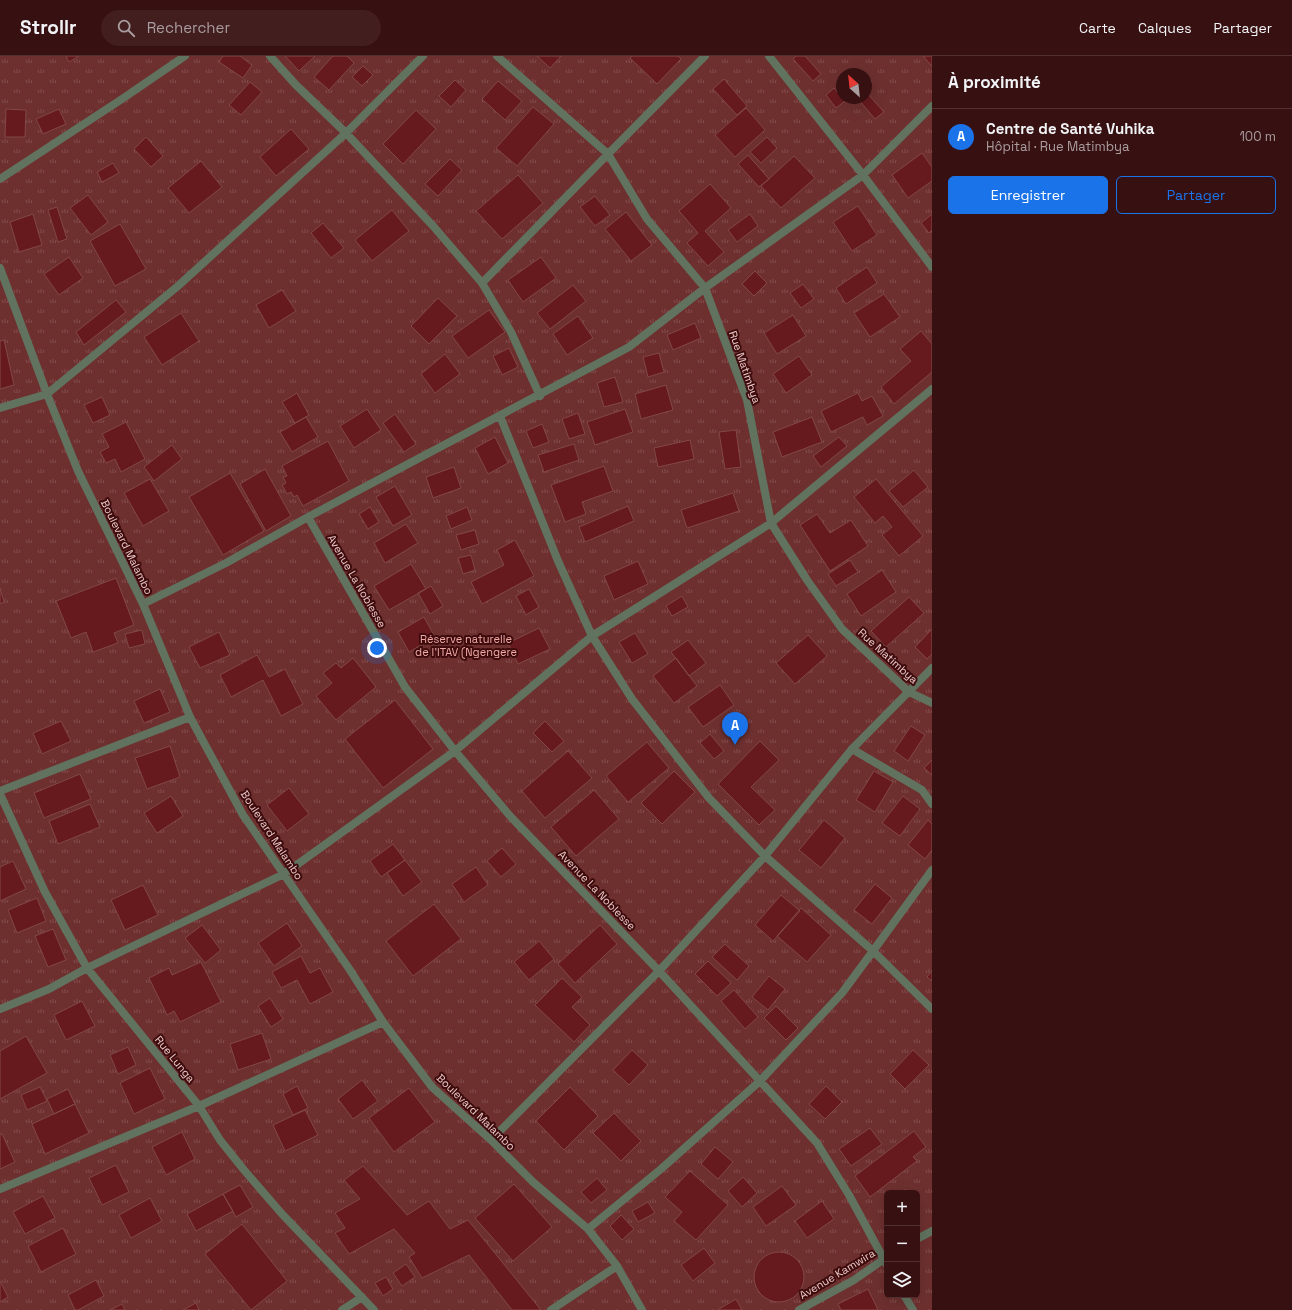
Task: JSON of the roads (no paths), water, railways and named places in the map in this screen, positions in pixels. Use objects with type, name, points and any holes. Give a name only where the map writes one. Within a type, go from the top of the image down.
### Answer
[{"type":"street","points":[[0,179],[185,56]]},
{"type":"street","points":[[270,56],[296,85],[346,133],[434,227],[482,283],[511,332],[540,396]]},
{"type":"street","points":[[0,408],[46,394],[178,286],[346,133],[423,56]]},
{"type":"street","name":"Rue Matimbya","points":[[498,56],[608,154],[647,219],[705,288],[747,400],[771,523],[807,580],[842,628],[910,692],[932,703]]},
{"type":"street","points":[[482,283],[705,56]]},
{"type":"street","points":[[769,56],[863,175],[932,267]]},
{"type":"street","points":[[142,604],[226,563],[308,517],[540,396],[630,347],[705,288],[863,175],[932,106]]},
{"type":"street","name":"Boulevard Malambo","points":[[0,268],[46,394],[78,471],[142,604],[190,717],[243,815],[350,970],[383,1022],[432,1087],[491,1140],[533,1182],[588,1229],[616,1266],[642,1310]]},
{"type":"street","points":[[0,1009],[49,989],[87,968],[284,874],[454,751],[592,636],[771,523],[932,389]]},
{"type":"street","points":[[500,416],[558,561],[592,636],[632,699],[709,798],[765,856],[874,951],[932,1009]]},
{"type":"street","name":"Avenue La Noblesse","points":[[308,517],[405,687],[454,751],[510,816],[659,971],[817,1142],[884,1256]]},
{"type":"street","points":[[491,1140],[659,971],[765,856],[852,749],[910,692],[932,668]]},
{"type":"street","points":[[0,793],[190,717]]},
{"type":"street","points":[[852,749],[922,790],[932,804]]},
{"type":"street","name":"Rue Lunga","points":[[0,793],[45,892],[87,968],[199,1106],[220,1140],[258,1186],[282,1214],[374,1310]]},
{"type":"street","points":[[588,1229],[661,1169],[760,1081],[842,993],[932,870]]},
{"type":"street","points":[[0,1189],[199,1106],[383,1022]]},
{"type":"street","points":[[920,1237],[932,1230]]},
{"type":"street","name":"Avenue Kamwira","points":[[799,1310],[854,1280],[884,1261]]},
{"type":"street","points":[[551,1310],[616,1266]]},
{"type":"street","points":[[342,1310],[362,1297]]},
{"type":"street","points":[[906,1298],[913,1310]]},
{"type":"place","name":"Centre de Santé Vuhika","points":[[735,745]]},
{"type":"park label","name":"Réserve naturelle de l'ITAV (Ngengere","points":[[466,645]]}]
